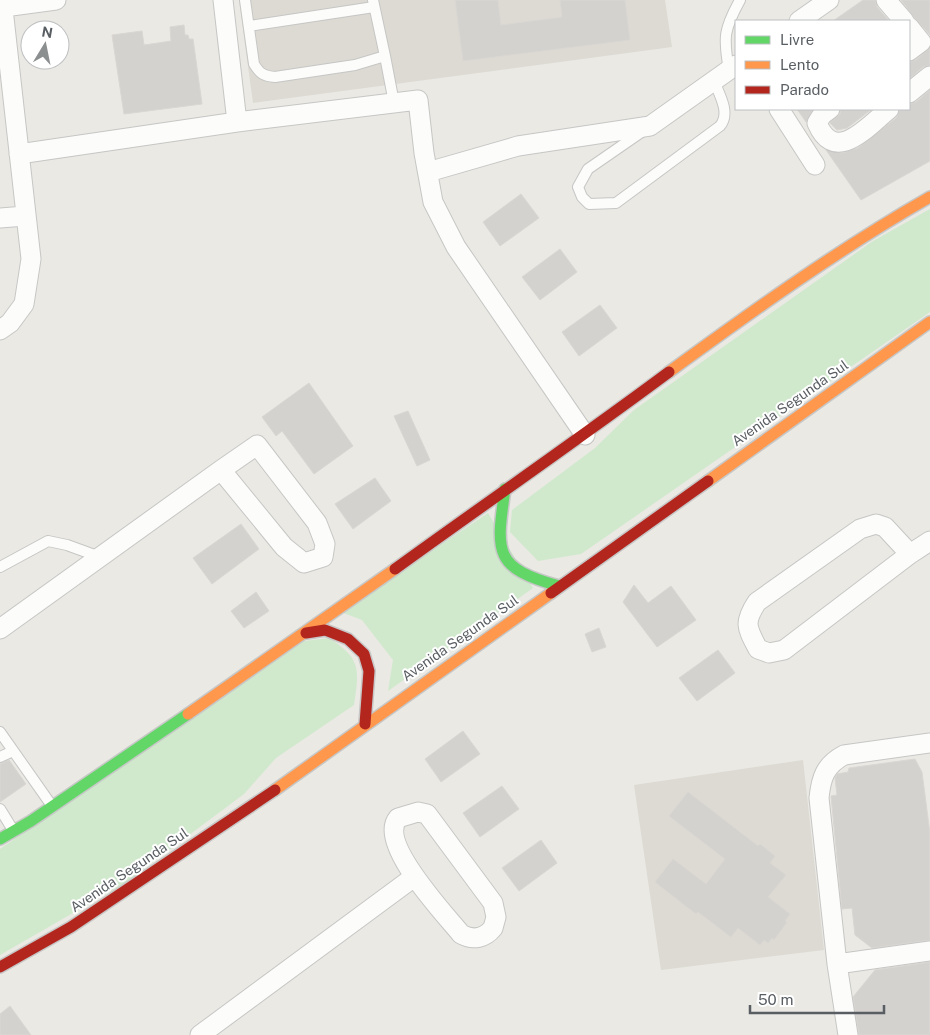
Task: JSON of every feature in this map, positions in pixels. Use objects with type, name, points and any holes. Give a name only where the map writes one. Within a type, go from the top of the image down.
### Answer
[{"type":"main road","points":[[0,839],[52,806],[306,633],[505,489],[586,434],[751,312],[877,227],[930,197]]},
{"type":"main road","name":"Avenida Segunda Sul","points":[[0,967],[71,927],[249,809],[365,724],[930,322]]},
{"type":"main road","points":[[505,489],[498,540],[502,556],[515,571],[533,580],[559,586]]},
{"type":"main road","points":[[306,633],[325,630],[348,639],[364,654],[369,671],[365,724]]},
{"type":"street","points":[[0,330],[10,322],[24,304],[31,259],[3,3],[56,0]]},
{"type":"street","points":[[223,0],[237,122]]},
{"type":"street","points":[[800,20],[829,0]]},
{"type":"street","points":[[886,0],[903,20]]},
{"type":"street","points":[[910,28],[920,43]]},
{"type":"street","points":[[428,172],[518,146],[650,126],[733,68]]},
{"type":"street","points":[[910,92],[930,76]]},
{"type":"street","points":[[19,154],[237,122],[418,100],[433,202],[456,247],[586,434]]},
{"type":"street","points":[[780,110],[815,165]]},
{"type":"street","points":[[828,110],[822,114],[817,123],[826,138],[836,143],[847,143],[888,110]]},
{"type":"street","points":[[0,218],[25,216]]},
{"type":"street","points":[[0,629],[221,470],[257,445],[317,523],[325,544],[323,557],[304,563],[284,548],[221,470]]},
{"type":"street","points":[[910,554],[885,526],[876,524],[860,529],[757,602],[748,616],[748,629],[758,649],[770,653],[784,650],[910,554],[930,541]]},
{"type":"street","points":[[848,1035],[837,964],[819,798],[821,780],[826,768],[844,755],[930,743]]},
{"type":"street","points":[[418,812],[427,814],[493,903],[496,917],[491,931],[473,938],[461,934],[414,877],[394,836],[393,827],[398,818],[418,812]]},
{"type":"street","points":[[200,1035],[414,877]]},
{"type":"street","points":[[837,964],[930,951]]},
{"type":"lane","points":[[245,0],[254,64],[259,72],[265,76],[275,77],[354,65],[384,56]]},
{"type":"lane","points":[[733,68],[724,45],[727,23],[740,0]]},
{"type":"lane","points":[[249,26],[374,3],[394,103]]},
{"type":"lane","points":[[650,126],[588,169],[578,187],[586,202],[589,204],[616,203],[720,126],[724,122],[724,108],[714,81]]},
{"type":"lane","points":[[0,567],[48,541],[67,545],[100,557]]},
{"type":"lane","points":[[0,732],[52,806]]},
{"type":"lane","points":[[0,756],[13,751]]},
{"type":"lane","points":[[0,809],[14,831]]},
{"type":"shaded area","points":[[239,0],[665,0],[672,47],[253,103]]},
{"type":"shaded area","points":[[803,760],[824,950],[661,970],[634,785]]},
{"type":"green space","points":[[930,209],[930,312],[581,554],[538,561],[510,532],[512,510],[595,448],[634,410],[873,241]]},
{"type":"green space","points":[[488,513],[533,588],[388,691],[393,660],[362,620],[341,612]]},
{"type":"green space","points":[[329,638],[348,652],[356,666],[357,683],[354,705],[276,758],[244,794],[125,883],[0,955],[0,849],[304,641]]},
{"type":"building","points":[[455,0],[498,0],[501,25],[562,17],[560,0],[625,0],[630,40],[463,61]]},
{"type":"building","points":[[863,0],[875,0],[877,7],[888,20],[834,20]]},
{"type":"building","points":[[901,0],[930,0],[930,35],[914,17]]},
{"type":"building","points":[[184,25],[185,35],[188,35],[189,39],[193,39],[202,104],[124,114],[112,35],[142,31],[144,45],[171,41],[170,27]]},
{"type":"building","points":[[930,48],[930,65],[923,67],[910,78],[910,62],[916,60]]},
{"type":"building","points":[[930,90],[930,161],[861,200],[826,150],[842,153],[858,148],[896,118],[900,110],[910,110],[910,104],[916,102]]},
{"type":"building","points":[[798,110],[812,110],[806,122]]},
{"type":"building","points":[[841,110],[871,110],[847,128],[837,130],[830,123],[840,114]]},
{"type":"building","points":[[521,194],[539,218],[500,246],[483,222]]},
{"type":"building","points":[[560,249],[577,272],[540,300],[522,277]]},
{"type":"building","points":[[600,305],[617,328],[579,356],[562,332]]},
{"type":"building","points":[[309,383],[353,446],[314,474],[282,431],[276,436],[262,417]]},
{"type":"building","points":[[408,411],[430,460],[417,466],[394,416]]},
{"type":"building","points":[[375,478],[391,501],[353,529],[335,504]]},
{"type":"building","points":[[241,524],[259,549],[212,584],[193,558]]},
{"type":"building","points":[[634,585],[648,603],[671,586],[696,620],[657,647],[623,602]]},
{"type":"building","points":[[256,592],[269,611],[244,628],[231,611]]},
{"type":"building","points":[[599,628],[606,647],[592,652],[585,634]]},
{"type":"building","points":[[718,650],[735,673],[697,701],[679,678]]},
{"type":"building","points":[[463,731],[480,754],[441,782],[425,759]]},
{"type":"building","points":[[915,759],[922,772],[930,833],[930,940],[872,948],[855,935],[852,908],[842,909],[831,796],[837,795],[835,778],[837,774],[848,772],[849,768]]},
{"type":"building","points":[[9,760],[26,784],[0,802],[0,764]]},
{"type":"building","points":[[502,786],[519,809],[480,837],[463,813]]},
{"type":"building","points":[[688,792],[758,846],[760,844],[775,856],[770,863],[786,875],[768,897],[790,914],[785,921],[787,922],[774,940],[772,938],[768,943],[764,940],[760,945],[738,928],[731,937],[698,912],[696,914],[655,882],[673,859],[706,884],[725,859],[669,816]]},
{"type":"building","points":[[541,840],[557,863],[519,891],[502,868]]},
{"type":"building","points":[[930,962],[930,1035],[859,1035],[853,997],[875,970]]},
{"type":"building","points":[[10,1006],[31,1035],[0,1035],[0,1014]]},
{"type":"traffic: fast","points":[[505,489],[500,528],[504,554],[511,564],[521,572],[559,586]]},
{"type":"traffic: fast","points":[[0,839],[31,821],[188,714]]},
{"type":"traffic: slow","points":[[669,372],[830,259],[930,197]]},
{"type":"traffic: slow","points":[[708,481],[930,322]]},
{"type":"traffic: slow","points":[[188,714],[395,569]]},
{"type":"traffic: slow","points":[[275,790],[551,593]]},
{"type":"traffic: jam","points":[[395,569],[669,372]]},
{"type":"traffic: jam","points":[[551,593],[708,481]]},
{"type":"traffic: jam","points":[[306,633],[325,630],[348,639],[364,654],[369,671],[365,724]]},
{"type":"traffic: jam","points":[[0,967],[71,927],[275,790]]}]
